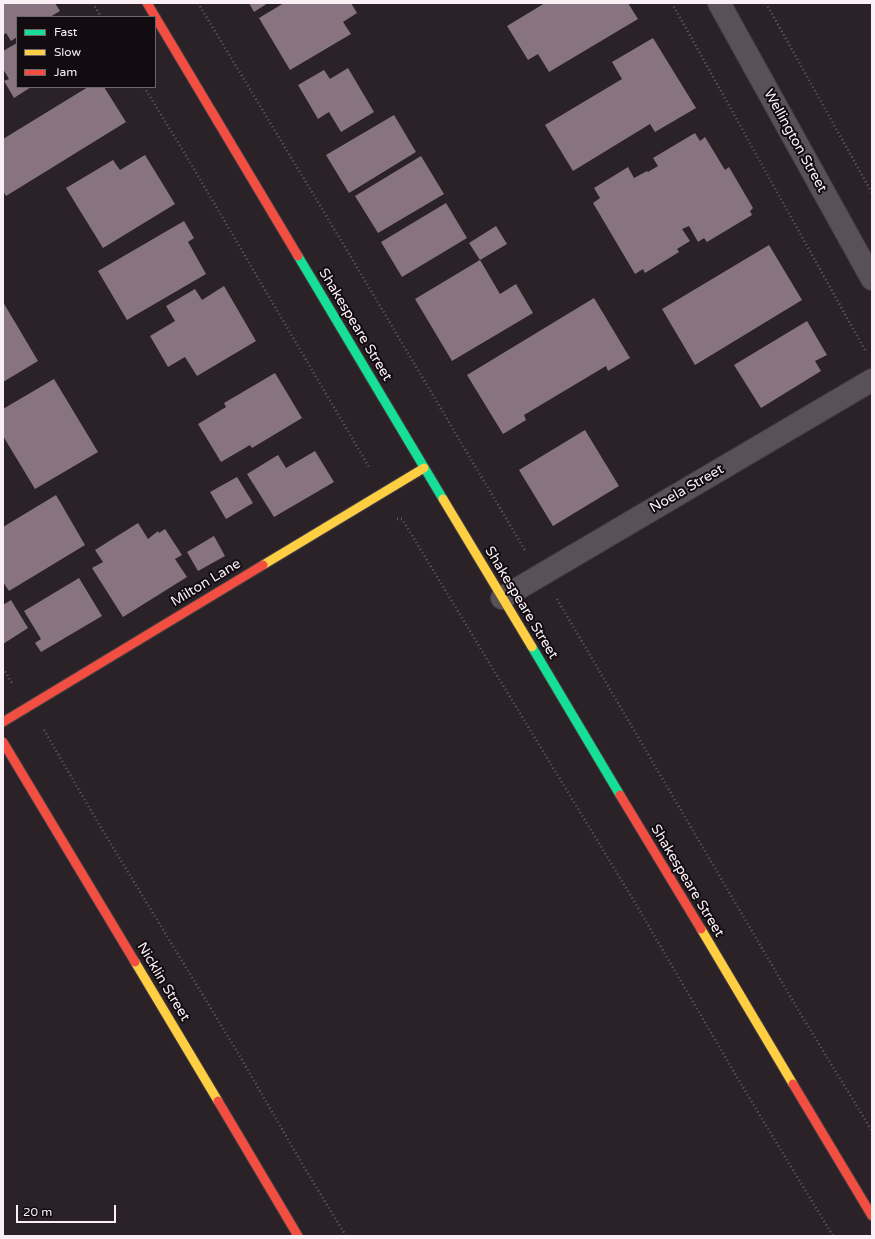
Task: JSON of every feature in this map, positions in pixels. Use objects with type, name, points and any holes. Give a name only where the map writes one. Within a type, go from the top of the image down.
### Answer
[{"type":"street","name":"Shakespeare Street","points":[[147,3],[155,16]]},
{"type":"street","name":"Wellington Street","points":[[719,3],[872,279]]},
{"type":"street","name":"Shakespeare Street","points":[[156,18],[872,1216]]},
{"type":"street","name":"Noela Street","points":[[502,598],[872,380]]},
{"type":"street","name":"Milton Lane","points":[[3,722],[424,468]]},
{"type":"street","name":"Nicklin Street","points":[[3,742],[298,1236]]},
{"type":"path","points":[[93,3],[100,16]]},
{"type":"path","points":[[198,3],[349,253],[530,558]]},
{"type":"path","points":[[672,3],[868,356]]},
{"type":"path","points":[[766,3],[872,193]]},
{"type":"path","points":[[145,88],[184,152],[371,471]]},
{"type":"path","points":[[394,520],[402,519],[634,901],[744,1089],[833,1236]]},
{"type":"path","points":[[554,593],[750,927],[872,1131]]},
{"type":"path","points":[[3,668],[15,689]]},
{"type":"path","points":[[44,730],[346,1236]]},
{"type":"building","points":[[3,3],[55,3],[60,11],[52,16],[16,16],[16,38],[11,41],[6,33],[3,35]]},
{"type":"building","points":[[249,3],[268,3],[254,12]]},
{"type":"building","points":[[284,3],[351,3],[357,13],[343,22],[351,34],[290,70],[259,18]]},
{"type":"building","points":[[545,3],[628,3],[638,19],[549,72],[538,54],[528,60],[507,26]]},
{"type":"building","points":[[653,38],[696,108],[655,132],[650,124],[573,171],[545,125],[622,79],[612,62]]},
{"type":"building","points":[[16,44],[16,88],[29,88],[14,98],[4,81],[9,79],[3,69],[3,51]]},
{"type":"building","points":[[348,68],[374,112],[341,132],[329,112],[318,119],[298,85],[324,70],[330,79]]},
{"type":"building","points":[[86,88],[105,88],[126,122],[6,196],[3,191],[3,139]]},
{"type":"building","points":[[394,115],[416,152],[349,193],[326,155]]},
{"type":"building","points":[[695,133],[700,141],[705,137],[725,170],[729,167],[753,208],[750,211],[752,215],[707,242],[704,238],[698,242],[689,226],[682,229],[690,241],[677,249],[679,252],[645,273],[643,269],[635,274],[593,203],[600,198],[594,188],[628,167],[634,178],[647,171],[648,172],[658,166],[653,158]]},
{"type":"building","points":[[145,155],[175,204],[103,248],[66,188],[113,160],[120,170]]},
{"type":"building","points":[[421,156],[444,194],[378,233],[355,196]]},
{"type":"building","points":[[446,203],[467,238],[402,277],[381,242]]},
{"type":"building","points":[[184,221],[194,238],[188,242],[206,274],[127,320],[98,271]]},
{"type":"building","points":[[496,226],[507,244],[480,260],[469,243]]},
{"type":"building","points":[[769,245],[802,300],[695,365],[662,309]]},
{"type":"building","points":[[480,260],[500,294],[516,284],[533,313],[452,361],[415,299]]},
{"type":"building","points":[[224,286],[256,341],[197,376],[185,357],[168,367],[150,336],[175,321],[166,306],[195,289],[202,300]]},
{"type":"building","points":[[594,298],[630,358],[608,371],[606,366],[524,415],[526,420],[503,434],[467,375]]},
{"type":"building","points":[[3,302],[38,361],[3,382]]},
{"type":"building","points":[[807,321],[827,355],[815,361],[821,371],[761,408],[734,365]]},
{"type":"building","points":[[275,373],[302,418],[252,448],[250,445],[221,462],[198,424],[226,407],[224,403]]},
{"type":"building","points":[[54,379],[98,452],[35,489],[3,436],[3,409]]},
{"type":"building","points":[[585,430],[619,486],[553,526],[519,470]]},
{"type":"building","points":[[315,451],[334,482],[274,517],[247,474],[278,455],[286,468]]},
{"type":"building","points":[[237,477],[253,503],[226,519],[210,492]]},
{"type":"building","points":[[56,495],[85,545],[9,591],[3,582],[3,527]]},
{"type":"building","points":[[138,523],[148,539],[158,531],[159,533],[165,529],[182,555],[175,559],[187,577],[123,617],[92,568],[103,562],[95,550]]},
{"type":"building","points":[[214,536],[225,556],[198,571],[187,552]]},
{"type":"building","points":[[79,578],[102,616],[41,652],[35,643],[41,639],[24,611]]},
{"type":"building","points":[[11,600],[28,628],[3,644],[3,605]]},
{"type":"traffic: fast","points":[[298,256],[443,499]]},
{"type":"traffic: fast","points":[[532,647],[620,795]]},
{"type":"traffic: slow","points":[[263,565],[424,468]]},
{"type":"traffic: slow","points":[[443,499],[532,647]]},
{"type":"traffic: slow","points":[[701,929],[793,1084]]},
{"type":"traffic: slow","points":[[135,962],[218,1101]]},
{"type":"traffic: jam","points":[[147,3],[155,16]]},
{"type":"traffic: jam","points":[[156,18],[298,256]]},
{"type":"traffic: jam","points":[[3,722],[263,565]]},
{"type":"traffic: jam","points":[[3,742],[135,962]]},
{"type":"traffic: jam","points":[[620,795],[701,929]]},
{"type":"traffic: jam","points":[[793,1084],[872,1216]]},
{"type":"traffic: jam","points":[[218,1101],[298,1236]]}]
